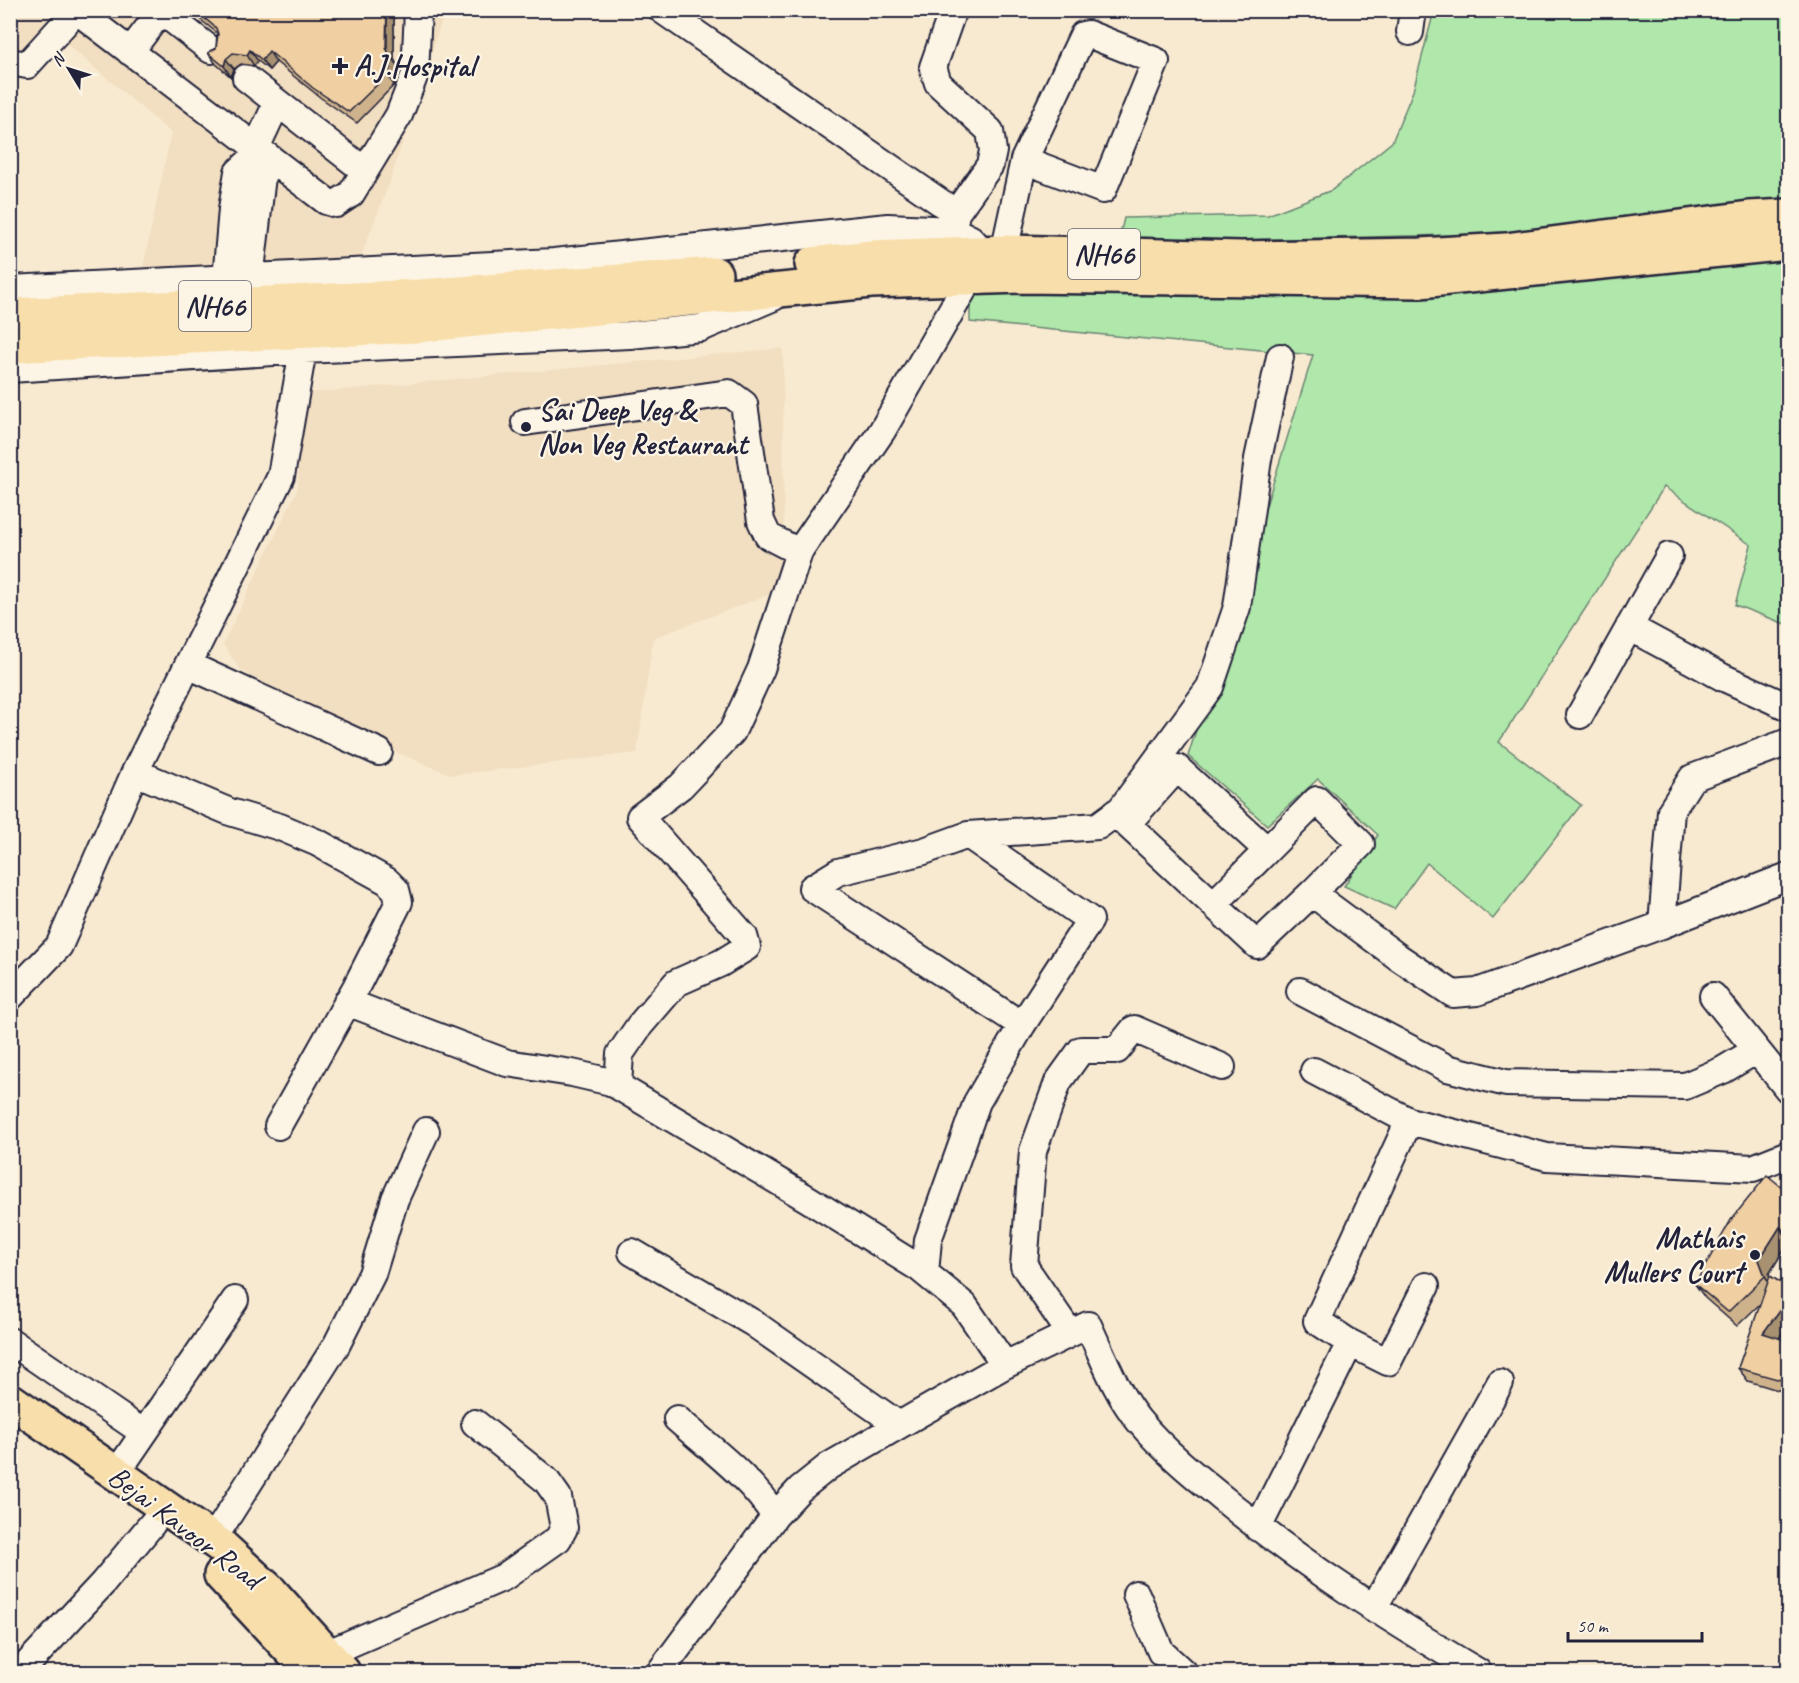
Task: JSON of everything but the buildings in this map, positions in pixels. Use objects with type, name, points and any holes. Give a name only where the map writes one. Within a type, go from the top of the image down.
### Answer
[{"type":"main road","name":"NH66","points":[[10,346],[417,311],[794,289],[871,281],[986,261],[1421,255],[1506,250],[1749,218],[1788,216]]},
{"type":"main road","name":"NH66","points":[[10,315],[417,311],[872,257],[1420,281],[1788,243]]},
{"type":"main road","name":"Bejai Kavoor Road","points":[[10,1400],[213,1540],[271,1592],[327,1666]]},
{"type":"main road","name":"Bejai Kavoor Road","points":[[10,1424],[209,1564],[248,1602],[327,1666]]},
{"type":"street","points":[[10,62],[27,65],[76,11],[130,52],[252,154],[326,201],[336,204],[351,194],[399,115],[415,74],[418,10]]},
{"type":"street","points":[[662,10],[955,221],[986,261]]},
{"type":"street","points":[[953,10],[933,67],[938,83],[990,131],[993,151],[990,165],[955,221]]},
{"type":"street","points":[[130,52],[160,11],[211,50]]},
{"type":"street","points":[[618,1086],[620,1054],[640,1025],[676,984],[722,963],[747,947],[744,936],[640,817],[681,786],[732,732],[761,669],[799,552],[882,431],[986,261],[1024,160],[1083,34],[1156,61],[1102,190],[1024,160]]},
{"type":"street","points":[[246,78],[365,171]]},
{"type":"street","points":[[238,279],[232,209],[238,172],[252,154],[277,103]]},
{"type":"street","points":[[10,289],[554,262],[955,221]]},
{"type":"street","points":[[10,369],[303,350],[630,335],[701,328],[794,289]]},
{"type":"street","points":[[10,997],[59,946],[135,772],[281,476],[303,350]]},
{"type":"street","points":[[1214,904],[1317,800],[1361,844],[1257,945],[1121,818],[1121,809],[1210,687],[1237,607],[1258,459],[1280,357]]},
{"type":"street","points":[[525,422],[729,393],[744,404],[760,521],[768,536],[799,552]]},
{"type":"street","points":[[1580,715],[1669,556]]},
{"type":"street","points":[[1629,627],[1722,677],[1788,707]]},
{"type":"street","points":[[188,665],[379,752]]},
{"type":"street","points":[[1662,925],[1671,811],[1692,778],[1788,742]]},
{"type":"street","points":[[1022,1025],[812,888],[838,872],[924,851],[968,835],[1098,826],[1121,818],[1177,768],[1267,850]]},
{"type":"street","points":[[135,772],[230,812],[280,827],[318,843],[387,881],[396,890],[399,902],[278,1126]]},
{"type":"street","points":[[925,1273],[928,1240],[977,1102],[1022,1025],[1090,920],[968,835]]},
{"type":"street","points":[[1312,892],[1398,957],[1453,994],[1477,992],[1662,925],[1788,876]]},
{"type":"street","points":[[1300,991],[1447,1068],[1506,1083],[1684,1086],[1723,1070],[1755,1052]]},
{"type":"street","points":[[1713,996],[1755,1052],[1788,1089]]},
{"type":"street","points":[[347,1002],[507,1063],[572,1073],[618,1086],[808,1199],[925,1273],[964,1305],[1005,1365]]},
{"type":"street","points":[[1070,1333],[1024,1266],[1033,1151],[1058,1082],[1081,1050],[1117,1050],[1134,1029],[1222,1067]]},
{"type":"street","points":[[1314,1071],[1409,1121],[1546,1157],[1753,1168],[1788,1154]]},
{"type":"street","points":[[1409,1121],[1317,1321],[1388,1362],[1426,1286]]},
{"type":"street","points":[[213,1540],[337,1344],[372,1274],[395,1199],[426,1131]]},
{"type":"street","points":[[632,1252],[753,1323],[899,1425]]},
{"type":"street","points":[[116,1474],[235,1300]]},
{"type":"street","points":[[668,1668],[776,1516],[800,1489],[829,1466],[899,1425],[1005,1365],[1088,1325],[1123,1398],[1139,1421],[1200,1480],[1257,1528],[1374,1609],[1478,1672]]},
{"type":"street","points":[[10,1341],[144,1433]]},
{"type":"street","points":[[1257,1528],[1350,1342]]},
{"type":"street","points":[[1374,1609],[1500,1383]]},
{"type":"street","points":[[677,1419],[744,1477],[761,1494],[776,1516]]},
{"type":"street","points":[[327,1666],[504,1577],[558,1539],[564,1528],[558,1497],[546,1480],[476,1423]]},
{"type":"street","points":[[20,1672],[103,1583],[152,1524]]},
{"type":"street","points":[[1136,1594],[1161,1652],[1183,1672]]},
{"type":"shaded area","points":[[11,11],[445,11],[390,181],[356,269],[141,277],[171,133],[55,34],[11,73]]},
{"type":"shaded area","points":[[783,348],[784,589],[653,638],[637,753],[452,775],[307,716],[240,669],[223,644],[298,488],[300,394]]},
{"type":"green space","points":[[1434,11],[1788,11],[1788,233],[1655,230],[1118,243],[1124,218],[1268,215],[1332,190],[1392,142],[1413,91]]},
{"type":"green space","points":[[1788,247],[1788,625],[1735,605],[1751,545],[1664,487],[1499,742],[1581,805],[1493,919],[1427,863],[1394,909],[1344,886],[1378,835],[1318,779],[1267,825],[1188,756],[1313,355],[970,322],[970,278]]},
{"type":"place","name":"A.J.Hospital","points":[[340,66]]},
{"type":"place","name":"Sai Deep Veg & Non Veg Restaurant","points":[[526,427]]},
{"type":"place","name":"Mathais Mullers Court","points":[[1755,1255]]}]
